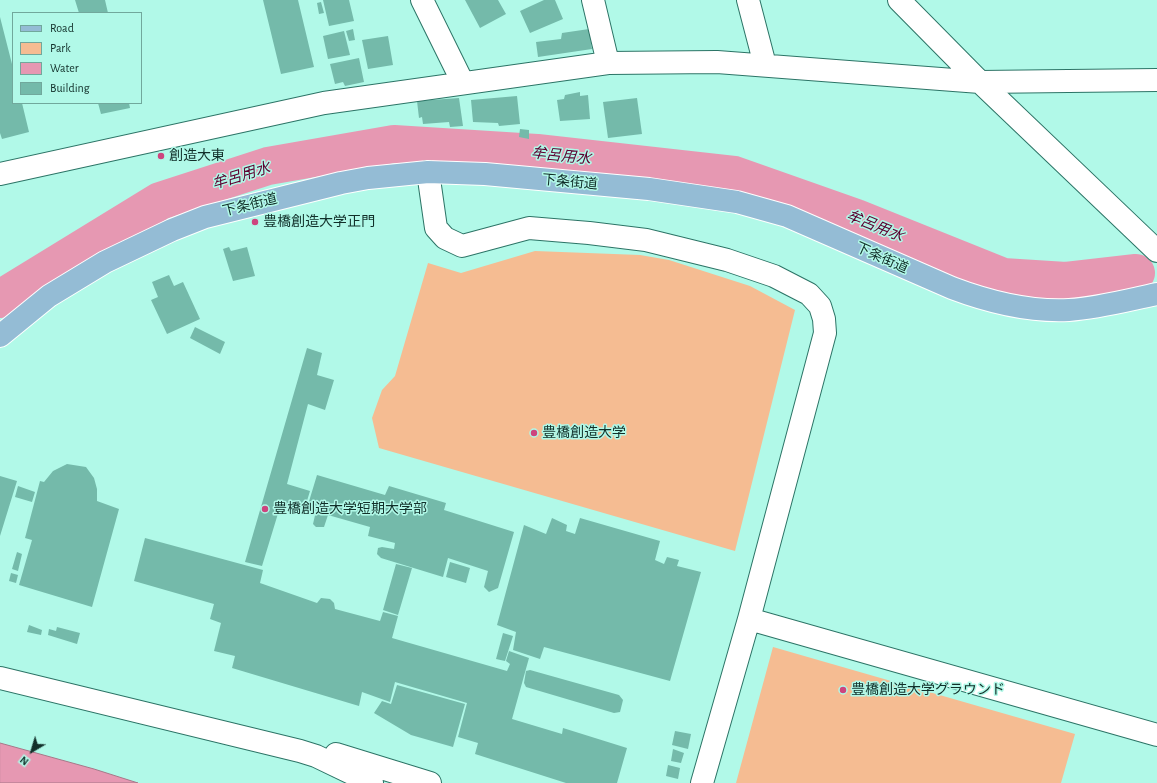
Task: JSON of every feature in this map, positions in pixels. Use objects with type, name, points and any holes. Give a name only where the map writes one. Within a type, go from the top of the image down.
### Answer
[{"type":"main road","name":"下条街道","points":[[0,336],[50,296],[105,262],[172,230],[205,217],[341,184],[375,178],[428,172],[485,174],[641,188],[737,202],[787,216],[960,291],[1020,306],[1051,310],[1070,310],[1157,294]]},
{"type":"street","points":[[422,0],[463,83]]},
{"type":"street","points":[[593,0],[608,63]]},
{"type":"street","points":[[748,0],[765,65]]},
{"type":"street","points":[[899,0],[980,82],[1157,251]]},
{"type":"street","points":[[0,174],[324,103],[608,63],[717,62],[980,82],[1157,80]]},
{"type":"street","points":[[428,172],[436,228],[445,238],[462,246],[529,228],[646,240],[726,260],[774,276],[809,294],[820,306],[824,319],[825,333],[702,783]]},
{"type":"street","points":[[748,619],[1157,735]]},
{"type":"street","points":[[0,678],[292,749],[316,756],[372,783]]},
{"type":"street","points":[[316,756],[332,753],[430,783]]},
{"type":"green space","points":[[535,251],[640,255],[669,260],[750,286],[795,310],[735,551],[379,448],[372,418],[382,390],[395,376],[428,263],[461,273]]},
{"type":"green space","name":"豊橋創造大学グラウンド","points":[[773,647],[1075,734],[1061,783],[736,783]]},
{"type":"water","points":[[0,743],[94,769],[138,783],[0,783]]},
{"type":"building","points":[[75,0],[105,0],[108,12],[79,12]]},
{"type":"building","points":[[263,0],[298,0],[314,67],[281,74]]},
{"type":"building","points":[[323,0],[349,0],[354,21],[329,26]]},
{"type":"building","points":[[465,0],[498,0],[506,14],[480,28]]},
{"type":"building","points":[[544,0],[555,0],[563,19],[530,33],[520,11]]},
{"type":"building","points":[[321,2],[324,13],[319,14],[317,3]]},
{"type":"building","points":[[0,17],[12,64],[12,104],[22,104],[29,132],[2,139],[0,133]]},
{"type":"building","points":[[353,29],[355,40],[349,41],[346,31]]},
{"type":"building","points":[[589,29],[592,49],[538,57],[536,42],[561,39],[562,33]]},
{"type":"building","points":[[344,31],[350,55],[328,59],[323,36]]},
{"type":"building","points":[[388,36],[393,65],[368,69],[362,40]]},
{"type":"building","points":[[359,58],[364,82],[345,86],[343,82],[335,84],[330,64]]},
{"type":"building","points":[[580,92],[580,96],[588,95],[590,119],[560,121],[557,100],[564,99],[565,95]]},
{"type":"building","points":[[517,96],[520,124],[499,126],[498,123],[473,122],[471,100]]},
{"type":"building","points":[[459,98],[463,126],[450,127],[449,122],[423,124],[422,117],[419,118],[417,101]]},
{"type":"building","points":[[637,98],[642,134],[608,138],[603,102]]},
{"type":"building","points":[[98,104],[129,104],[130,108],[101,114]]},
{"type":"building","points":[[520,129],[529,130],[529,139],[519,137]]},
{"type":"building","points":[[229,247],[231,251],[247,247],[255,276],[233,281],[223,249]]},
{"type":"building","points":[[169,275],[174,286],[183,282],[200,319],[167,334],[151,300],[158,297],[152,282]]},
{"type":"building","points":[[195,327],[225,342],[220,354],[190,338]]},
{"type":"building","points":[[307,348],[322,353],[317,375],[334,380],[325,410],[308,404],[287,484],[310,491],[303,514],[280,507],[262,566],[245,562]]},
{"type":"building","points":[[67,464],[86,467],[94,478],[97,489],[97,501],[119,509],[92,607],[19,585],[32,540],[25,538],[40,481],[44,482],[53,471]]},
{"type":"building","points":[[317,475],[385,495],[389,486],[446,503],[444,510],[514,532],[498,588],[489,592],[484,587],[488,571],[448,558],[443,577],[381,558],[377,554],[378,548],[382,547],[394,549],[395,543],[368,536],[370,527],[328,515],[324,527],[316,527],[313,524],[316,511],[307,508]]},
{"type":"building","points":[[0,476],[17,481],[0,536]]},
{"type":"building","points":[[18,486],[35,492],[32,502],[15,497]]},
{"type":"building","points":[[552,518],[567,525],[566,531],[575,534],[580,518],[660,541],[655,560],[664,564],[667,557],[679,560],[677,566],[701,572],[670,681],[544,647],[540,659],[513,650],[516,632],[497,625],[524,525],[546,534]]},
{"type":"building","points":[[145,538],[263,570],[260,583],[317,603],[321,598],[330,599],[334,603],[335,609],[380,621],[383,612],[398,616],[392,638],[507,671],[510,664],[506,661],[509,651],[529,658],[512,719],[562,734],[563,728],[627,748],[617,783],[566,783],[475,754],[478,743],[458,737],[467,703],[395,682],[390,702],[362,692],[359,706],[232,668],[235,656],[214,651],[221,623],[210,619],[214,604],[134,581]]},
{"type":"building","points":[[17,552],[22,554],[18,571],[12,569]]},
{"type":"building","points":[[450,562],[470,568],[466,583],[446,577]]},
{"type":"building","points":[[396,564],[412,568],[398,615],[383,610]]},
{"type":"building","points":[[11,573],[18,575],[16,583],[9,581]]},
{"type":"building","points":[[29,625],[42,630],[41,635],[27,632]]},
{"type":"building","points":[[57,627],[80,633],[77,644],[48,635],[49,629],[56,631]]},
{"type":"building","points":[[503,633],[513,636],[505,661],[496,659]]},
{"type":"building","points":[[530,670],[619,695],[623,700],[620,712],[614,713],[526,687],[524,683],[526,671]]},
{"type":"building","points":[[397,685],[465,704],[453,747],[411,735],[374,713],[382,701],[391,704]]},
{"type":"building","points":[[675,731],[691,734],[688,749],[672,745]]},
{"type":"building","points":[[673,749],[684,753],[681,763],[671,761]]},
{"type":"building","points":[[668,765],[680,768],[678,779],[666,776]]},
{"type":"waterway","name":"牟呂用水","points":[[0,299],[160,201],[268,166],[394,144],[537,153],[734,175],[856,218],[1003,277],[1066,281],[1136,273]]},
{"type":"place","name":"創造大東","points":[[161,156]]},
{"type":"place","name":"豊橋創造大学正門","points":[[255,222]]},
{"type":"place","name":"豊橋創造大学","points":[[534,433]]},
{"type":"place","name":"豊橋創造大学短期大学部","points":[[265,509]]},
{"type":"place","name":"豊橋創造大学グラウンド","points":[[843,690]]}]
